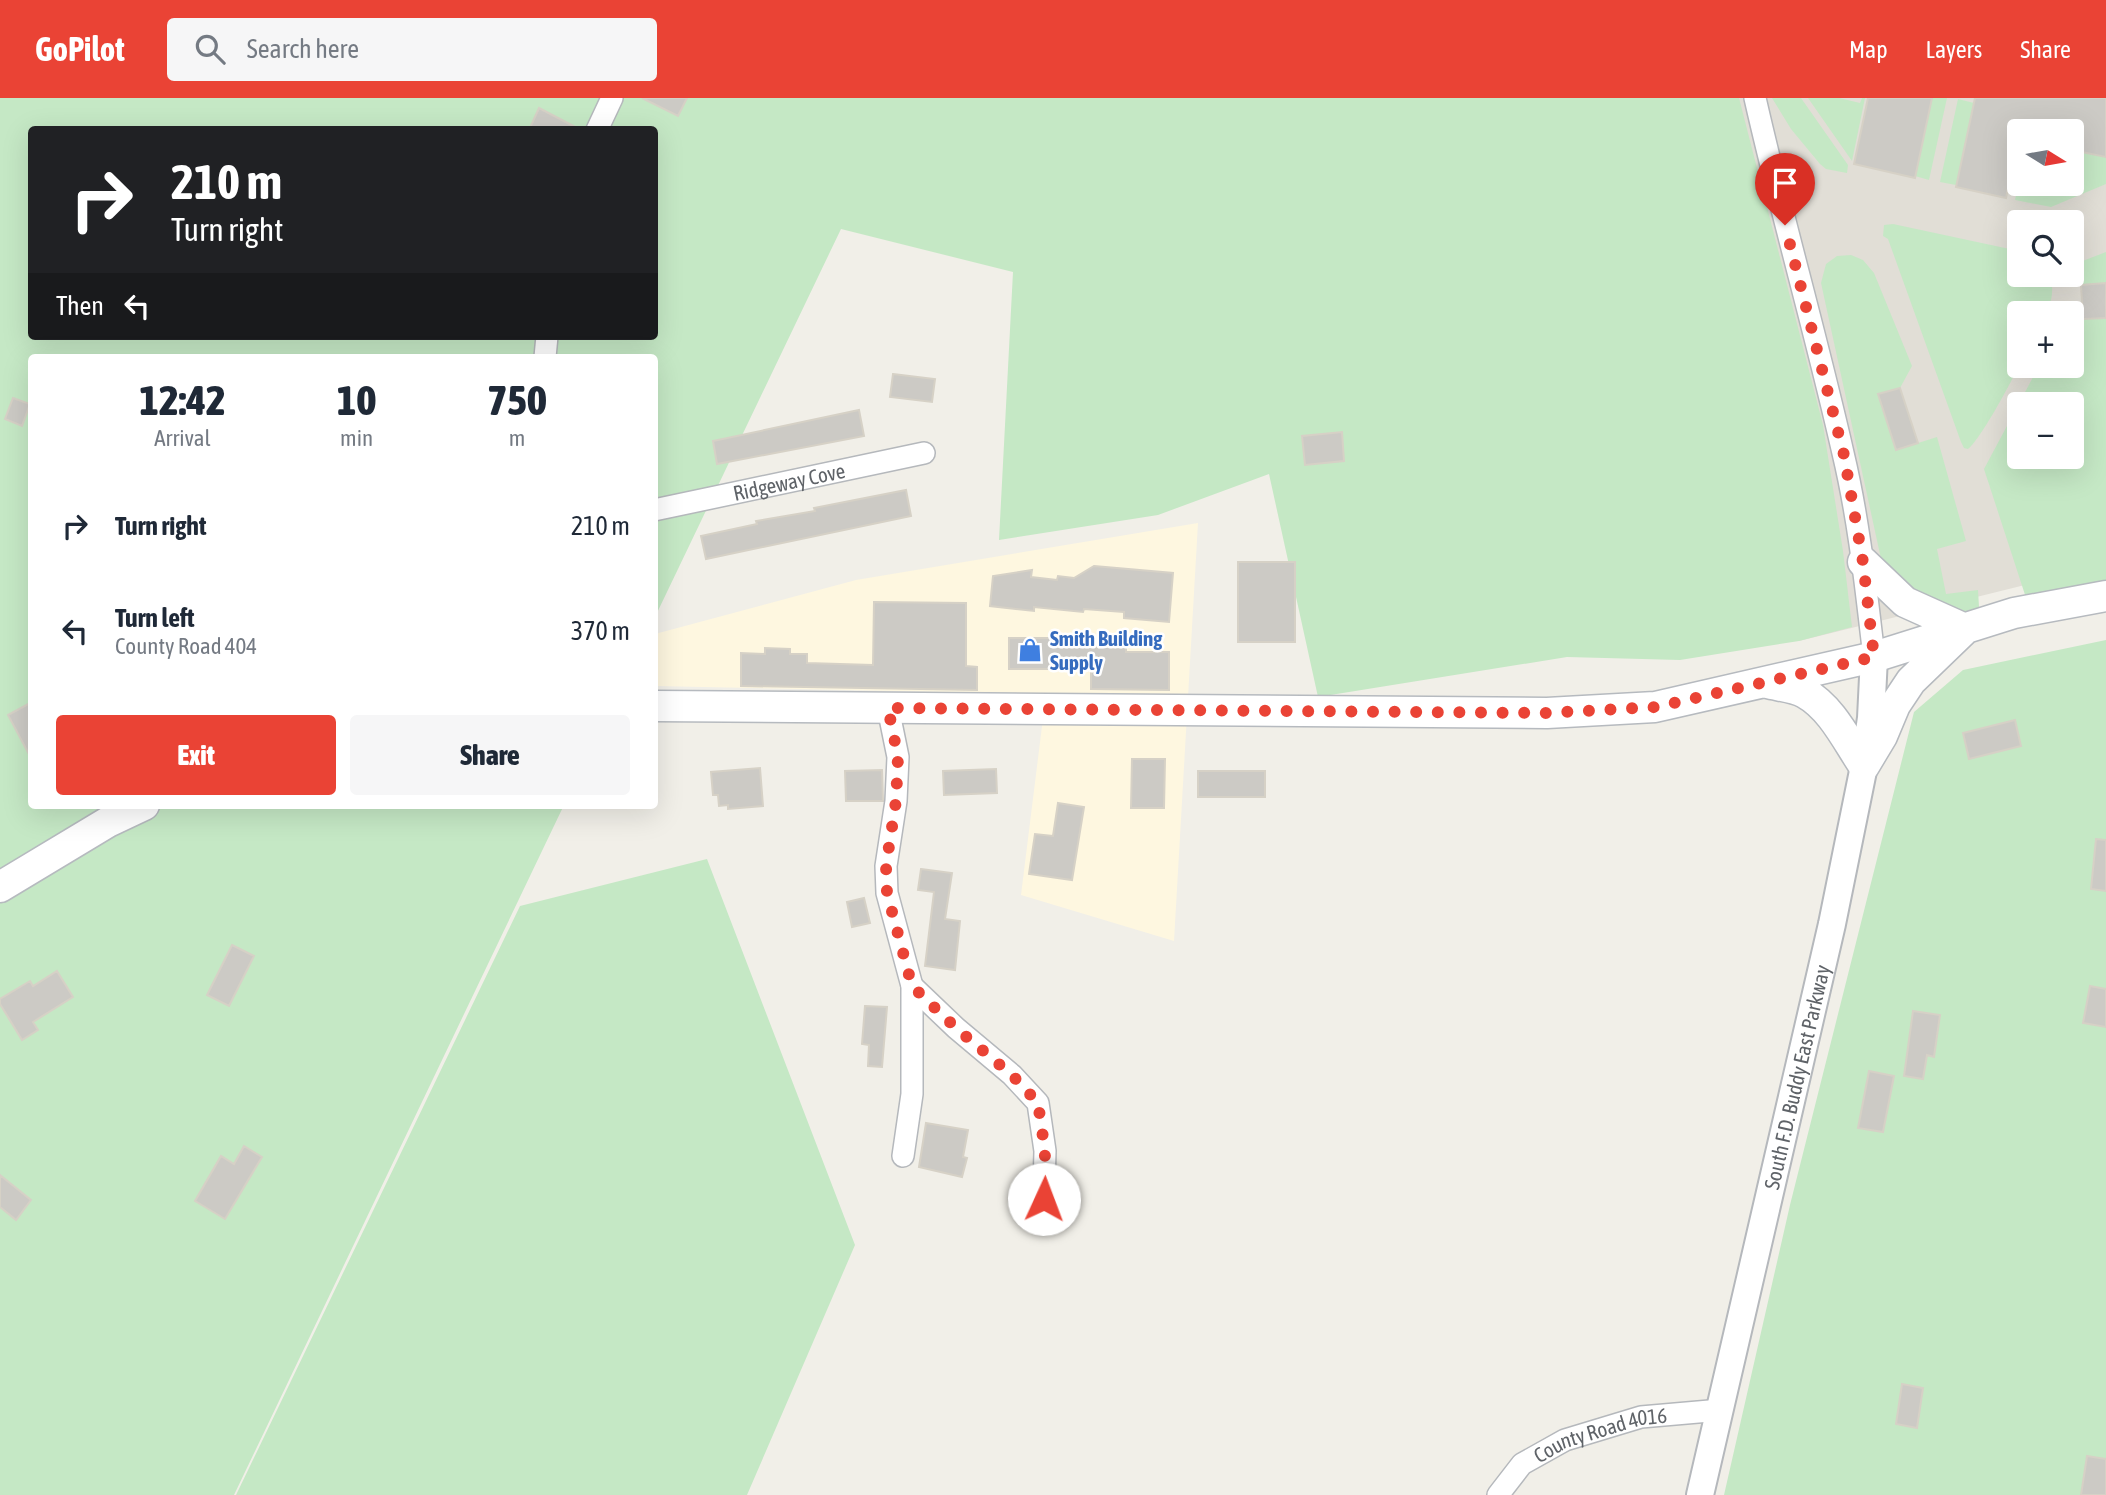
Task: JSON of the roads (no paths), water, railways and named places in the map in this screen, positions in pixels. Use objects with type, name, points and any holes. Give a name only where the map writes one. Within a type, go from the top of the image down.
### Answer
[{"type":"main road","points":[[1863,562],[1905,602],[1965,629]]},
{"type":"main road","points":[[658,706],[1546,713],[1656,707],[1874,657],[2014,613],[2106,596]]},
{"type":"main road","points":[[1764,682],[1803,692],[1820,704],[1835,720],[1864,766],[1910,681],[1965,629]]},
{"type":"main road","points":[[0,887],[108,822],[136,809]]},
{"type":"street","points":[[599,126],[612,98]]},
{"type":"street","points":[[1755,98],[1778,200],[1844,455],[1863,562],[1874,657]]},
{"type":"street","name":"Ridgeway Cove","points":[[658,509],[924,453]]},
{"type":"street","name":"South F.D. Buddy East Parkway","points":[[1700,1495],[1832,924],[1864,766],[1871,718],[1874,657]]},
{"type":"street","points":[[888,708],[898,757],[896,801],[886,866],[887,893],[912,986],[912,1094],[903,1156]]},
{"type":"street","points":[[912,986],[956,1028],[1012,1075],[1038,1103],[1045,1151],[1043,1223]]},
{"type":"street","name":"County Road 4016","points":[[1498,1495],[1522,1464],[1565,1440],[1641,1418],[1721,1410]]},
{"type":"place","name":"Smith Building Supply","points":[[1030,650]]}]
